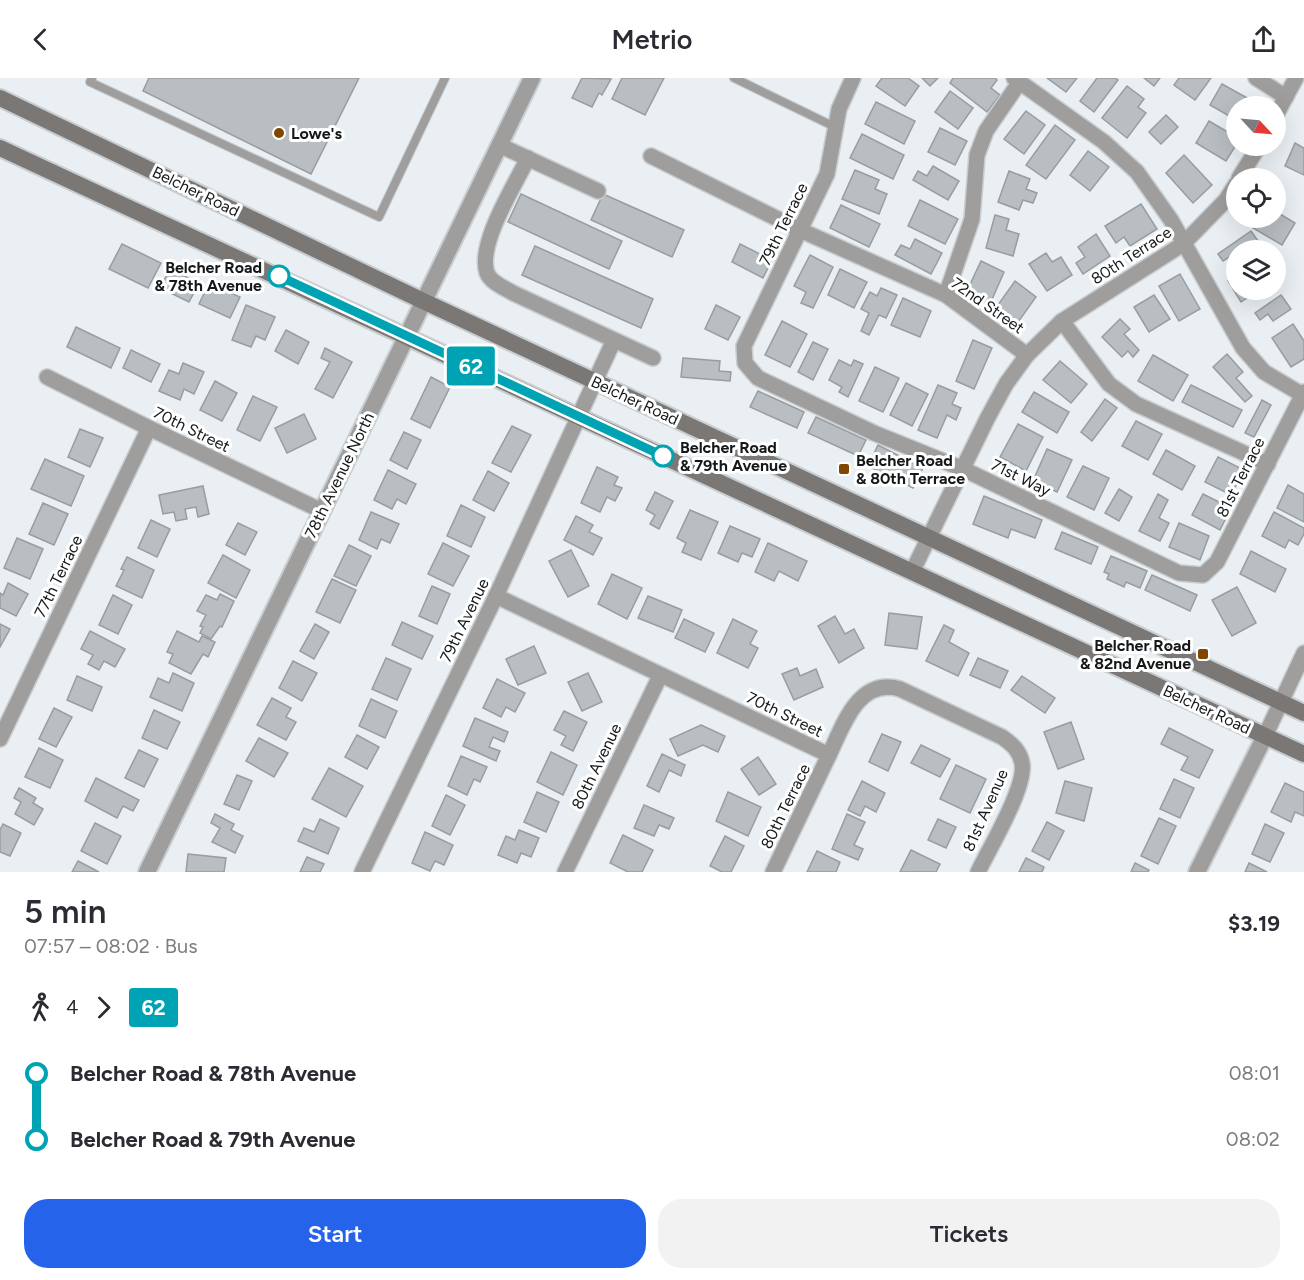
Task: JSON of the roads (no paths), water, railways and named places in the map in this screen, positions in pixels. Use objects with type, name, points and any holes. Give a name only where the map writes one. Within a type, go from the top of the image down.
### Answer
[{"type":"main road","name":"Belcher Road","points":[[0,98],[423,301],[1304,712]]},
{"type":"main road","name":"Belcher Road","points":[[0,148],[1304,754]]},
{"type":"street","name":"78th Avenue North","points":[[147,872],[532,78]]},
{"type":"street","name":"79th Terrace","points":[[758,378],[745,363],[744,346],[827,174],[839,109],[853,78]]},
{"type":"street","points":[[1256,78],[1283,96]]},
{"type":"street","points":[[1286,98],[1296,78]]},
{"type":"street","points":[[946,295],[972,219],[976,155],[986,131],[1016,80],[1104,142],[1137,172],[1171,220],[1243,348],[1264,372],[1303,393]]},
{"type":"street","points":[[499,145],[598,191]]},
{"type":"street","name":"72nd Street","points":[[651,156],[800,230],[946,295],[1027,355],[1062,321]]},
{"type":"street","points":[[528,158],[488,241],[488,274],[493,281],[513,293],[653,358]]},
{"type":"street","name":"80th Terrace","points":[[1062,321],[1183,244],[1226,200]]},
{"type":"street","points":[[1062,321],[1109,384],[1136,404],[1268,464]]},
{"type":"street","name":"79th Avenue","points":[[362,872],[496,596],[614,340]]},
{"type":"street","points":[[912,572],[998,398],[1027,355]]},
{"type":"street","name":"70th Street","points":[[47,377],[322,511]]},
{"type":"street","name":"71st Way","points":[[758,378],[874,433],[963,469],[1179,573],[1203,575]]},
{"type":"street","name":"81st Terrace","points":[[1203,575],[1217,562],[1303,393]]},
{"type":"street","name":"77th Terrace","points":[[0,739],[149,428]]},
{"type":"street","name":"70th Street","points":[[496,596],[829,755],[860,698],[875,690],[893,687],[1002,737],[1015,747],[1022,763]]},
{"type":"street","points":[[1197,872],[1304,653]]},
{"type":"street","name":"80th Avenue","points":[[565,872],[660,676]]},
{"type":"street","name":"80th Terrace","points":[[773,872],[829,755]]},
{"type":"street","name":"81st Avenue","points":[[978,872],[1018,790],[1023,771],[1022,763]]},
{"type":"lane","points":[[92,78],[90,82],[378,217],[445,78]]},
{"type":"lane","points":[[734,78],[836,128]]},
{"type":"place","name":"Lowe's","points":[[279,133]]},
{"type":"place","name":"Belcher Road & 78th Avenue","points":[[279,276]]},
{"type":"place","name":"Belcher Road & 79th Avenue","points":[[663,456]]},
{"type":"place","name":"Belcher Road & 80th Terrace","points":[[844,469]]},
{"type":"place","name":"Belcher Road & 82nd Avenue","points":[[1203,654]]}]
